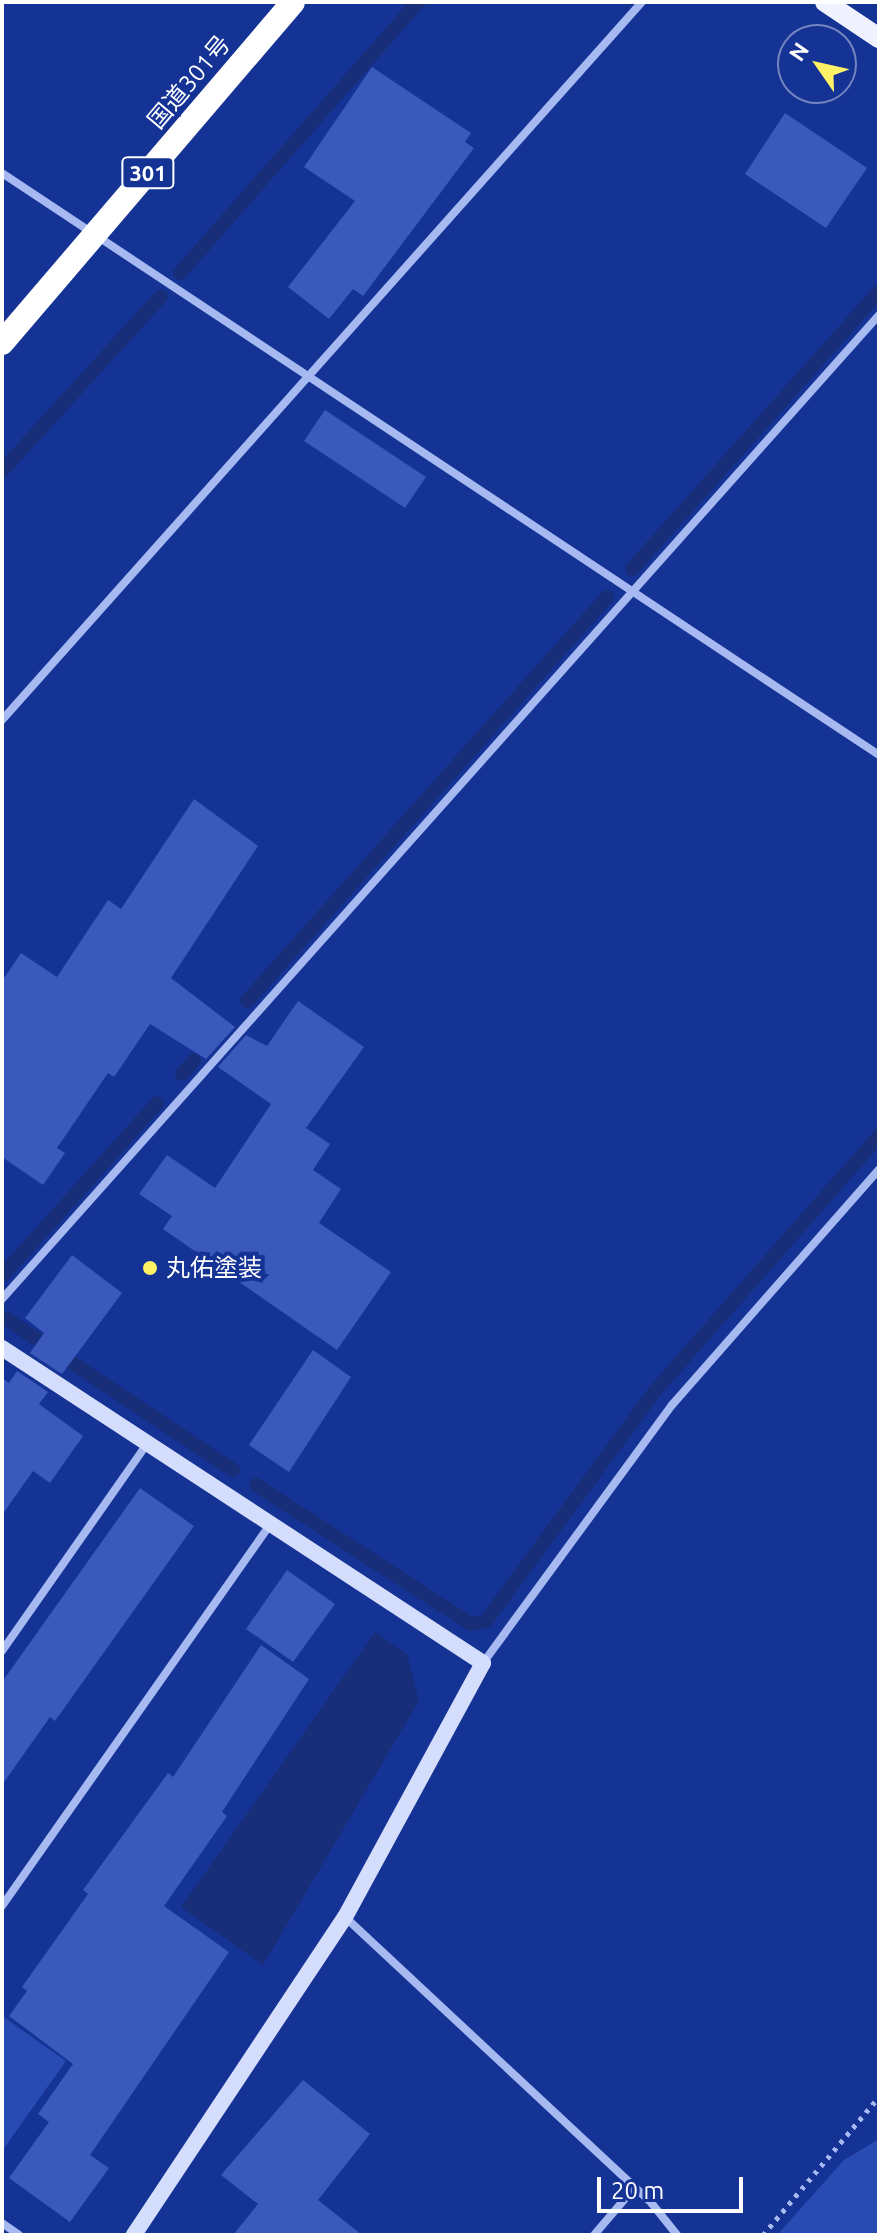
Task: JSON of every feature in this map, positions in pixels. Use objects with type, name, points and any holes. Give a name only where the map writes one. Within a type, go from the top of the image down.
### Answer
[{"type":"highway","name":"国道301号","points":[[2,343],[293,2]]},
{"type":"main road","points":[[825,2],[879,38]]},
{"type":"street","points":[[2,720],[642,2]]},
{"type":"street","points":[[2,173],[879,755]]},
{"type":"street","points":[[2,1299],[879,315]]},
{"type":"street","points":[[134,2235],[345,1917],[483,1663],[672,1405],[879,1169]]},
{"type":"street","points":[[2,1348],[483,1663]]},
{"type":"street","points":[[2,1651],[147,1444]]},
{"type":"street","points":[[2,1906],[270,1525]]},
{"type":"street","points":[[345,1917],[635,2187],[677,2235]]},
{"type":"street","points":[[594,2235],[635,2187]]},
{"type":"street","points":[[2,2223],[19,2235]]},
{"type":"path","points":[[763,2235],[879,2097]]},
{"type":"shaded area","points":[[375,1632],[407,1654],[419,1701],[263,1965],[181,1907]]},
{"type":"shaded area","points":[[2,2016],[66,2061],[2,2151]]},
{"type":"shaded area","points":[[879,2139],[879,2235],[777,2235],[844,2160]]},
{"type":"building","points":[[372,67],[471,133],[465,142],[474,148],[363,296],[353,289],[329,319],[288,287],[355,201],[304,167]]},
{"type":"building","points":[[785,113],[867,168],[826,228],[745,174]]},
{"type":"building","points":[[325,410],[426,477],[405,508],[304,441]]},
{"type":"building","points":[[194,799],[258,846],[171,978],[235,1027],[206,1059],[150,1024],[114,1077],[108,1073],[57,1148],[65,1153],[43,1185],[2,1157],[2,981],[21,953],[57,977],[108,900],[121,909]]},
{"type":"building","points":[[298,1001],[364,1047],[306,1128],[330,1144],[313,1170],[341,1189],[319,1223],[391,1272],[337,1350],[163,1229],[172,1216],[139,1194],[167,1155],[215,1188],[271,1104],[218,1067],[246,1035],[267,1046]]},
{"type":"building","points":[[72,1255],[122,1293],[62,1374],[30,1353],[44,1333],[25,1318]]},
{"type":"building","points":[[313,1350],[351,1377],[289,1472],[249,1445]]},
{"type":"building","points":[[17,1371],[48,1392],[39,1404],[83,1436],[50,1483],[33,1471],[2,1515],[2,1378],[9,1383]]},
{"type":"building","points":[[140,1488],[194,1526],[55,1721],[50,1717],[2,1785],[2,1682]]},
{"type":"building","points":[[287,1570],[335,1604],[293,1662],[246,1629]]},
{"type":"building","points":[[261,1645],[309,1679],[222,1812],[227,1816],[164,1906],[229,1952],[90,2155],[109,2168],[70,2222],[9,2178],[49,2122],[38,2114],[73,2064],[9,2016],[27,1991],[22,1987],[88,1894],[83,1890],[168,1773],[173,1777]]},
{"type":"building","points":[[303,2080],[370,2134],[318,2200],[362,2235],[233,2235],[258,2204],[221,2175]]},
{"type":"waterway","points":[[180,273],[418,2]]},
{"type":"waterway","points":[[632,569],[879,292]]},
{"type":"waterway","points":[[2,471],[161,296]]},
{"type":"waterway","points":[[247,1001],[607,597]]},
{"type":"waterway","points":[[182,1074],[194,1060]]},
{"type":"waterway","points":[[2,1276],[157,1103]]},
{"type":"waterway","points":[[256,1485],[471,1624],[486,1621],[655,1391],[879,1136]]},
{"type":"waterway","points":[[5,1318],[233,1470]]},
{"type":"place","name":"丸佑塗装","points":[[150,1268]]}]
